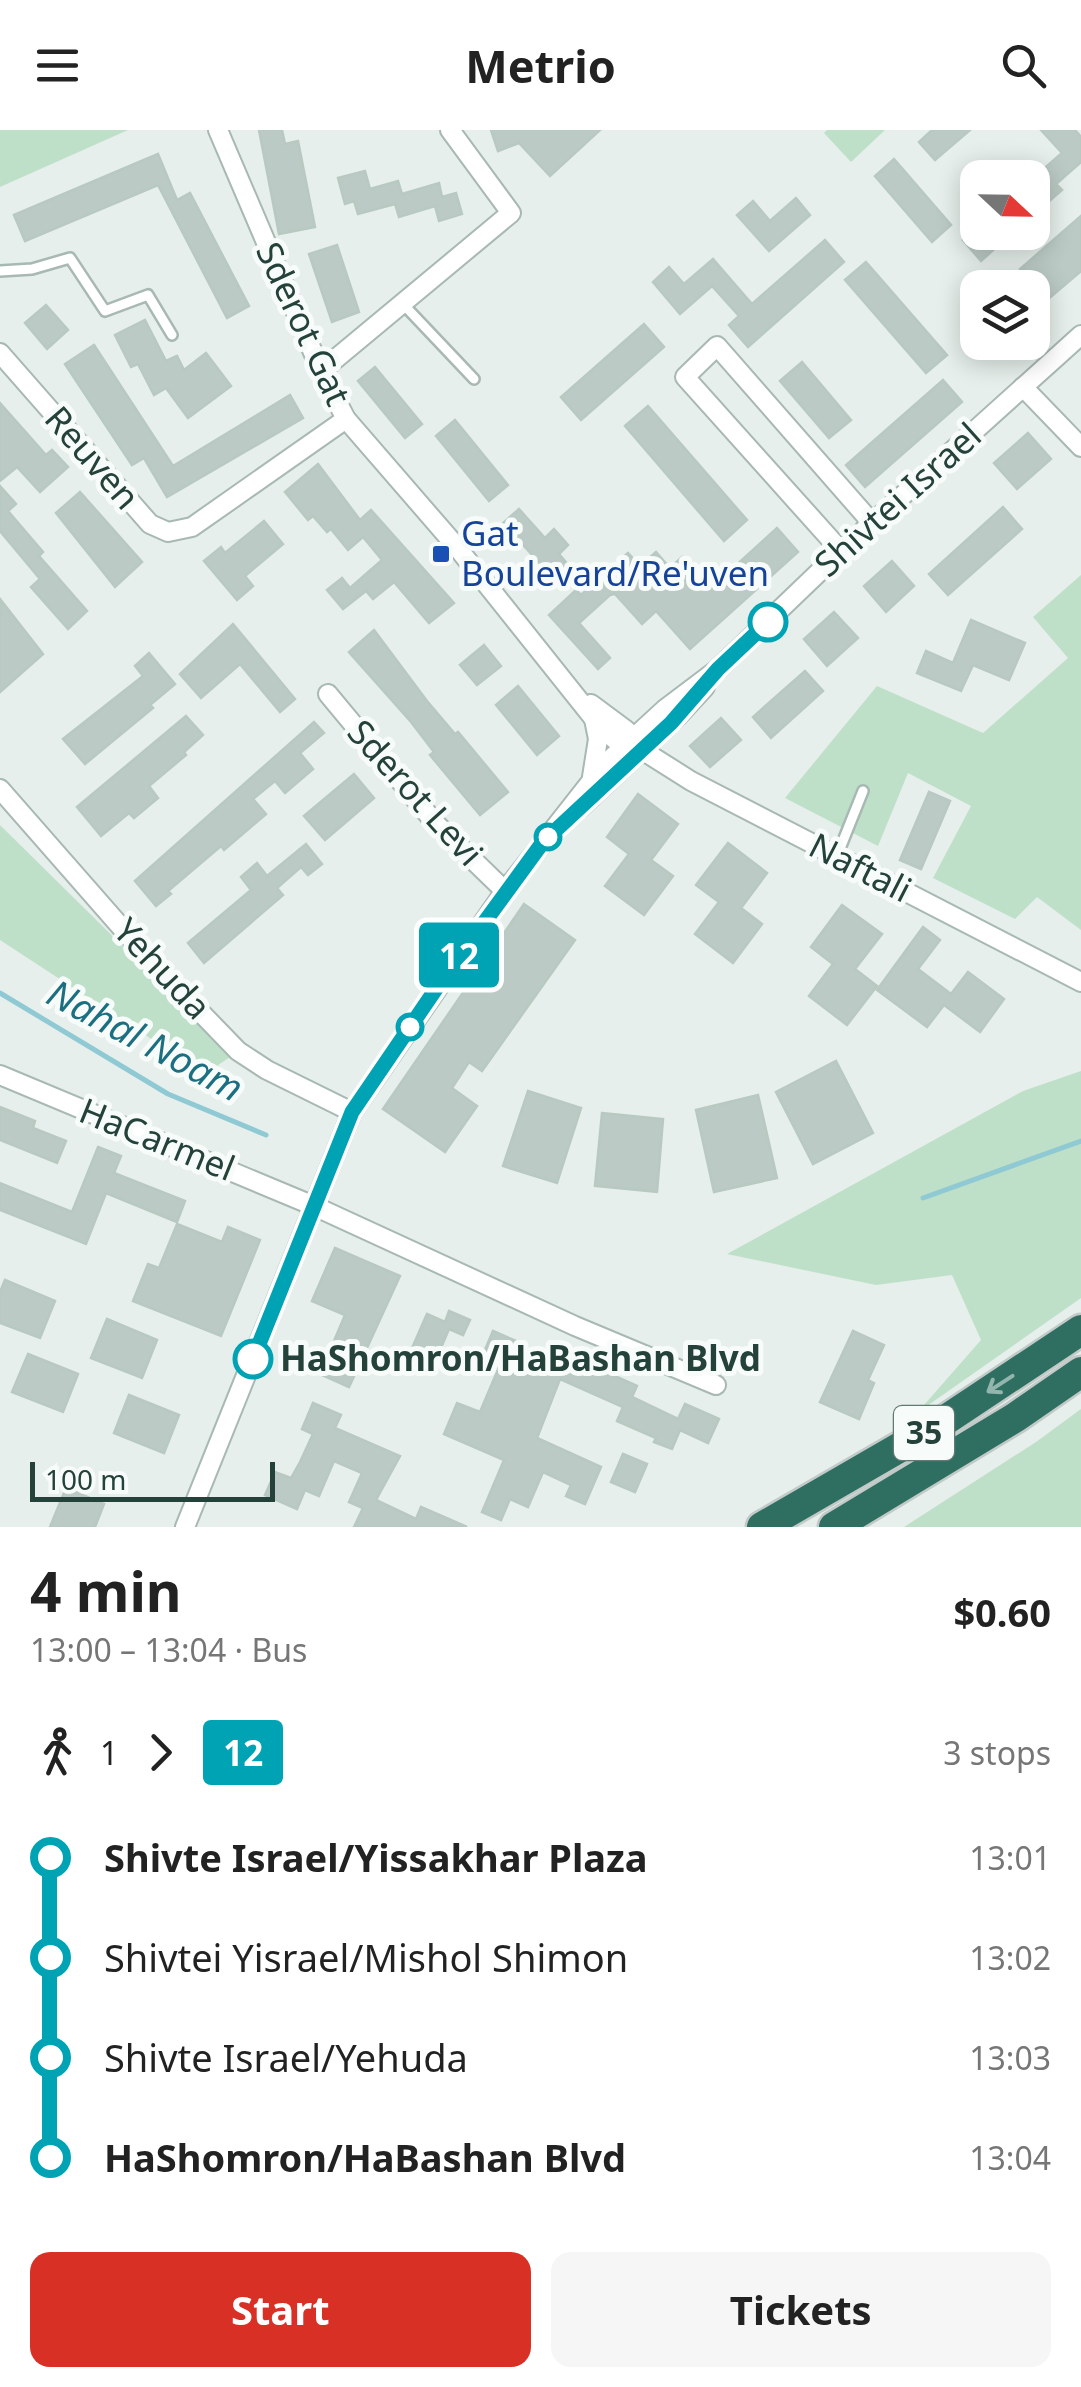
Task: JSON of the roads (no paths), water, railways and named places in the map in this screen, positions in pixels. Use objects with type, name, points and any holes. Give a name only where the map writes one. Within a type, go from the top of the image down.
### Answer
[{"type":"highway","name":"35","points":[[762,1527],[935,1427],[1081,1330]]},
{"type":"highway","name":"35","points":[[834,1527],[1016,1417],[1081,1372]]},
{"type":"street","name":"Sderot Gat","points":[[218,130],[321,370],[346,419],[456,546],[594,719],[633,744]]},
{"type":"street","points":[[321,370],[511,213],[450,130]]},
{"type":"street","name":"Shivtei Israel","points":[[185,1527],[352,1112],[505,891],[590,781],[633,744],[671,723],[718,669],[842,551],[1081,334]]},
{"type":"street","points":[[842,551],[684,377],[717,346],[872,523]]},
{"type":"street","name":"Reuven","points":[[0,353],[150,524],[168,532],[192,527],[346,419]]},
{"type":"street","points":[[1023,387],[1081,448]]},
{"type":"street","name":"Shivtei Israel","points":[[543,842],[633,744],[686,692],[718,669]]},
{"type":"street","name":"Sderot Gat","points":[[568,686],[633,744]]},
{"type":"street","name":"Sderot Levi","points":[[328,694],[436,824],[505,891]]},
{"type":"street","points":[[590,781],[598,739],[594,719]]},
{"type":"street","points":[[671,723],[672,758],[684,777]]},
{"type":"street","name":"Naftali","points":[[633,744],[684,777],[1081,982]]},
{"type":"street","name":"Yehuda","points":[[0,789],[149,959],[238,1050],[280,1078],[352,1112]]},
{"type":"street","name":"HaCarmel","points":[[0,1076],[314,1206],[575,1326],[716,1385]]},
{"type":"lane","points":[[0,272],[32,269],[70,258],[105,311],[148,295],[172,336]]},
{"type":"lane","points":[[403,304],[474,380]]},
{"type":"lane","points":[[837,856],[863,790]]},
{"type":"waterway","name":"Nahal Noam","points":[[0,993],[168,1094],[266,1135]]},
{"type":"waterway","name":"Nahal Noam","points":[[923,1198],[1081,1141]]},
{"type":"place","name":"Gat Boulevard/Re'uven","points":[[441,554]]},
{"type":"place","name":"HaShomron/HaBashan Blvd","points":[[253,1359]]}]
